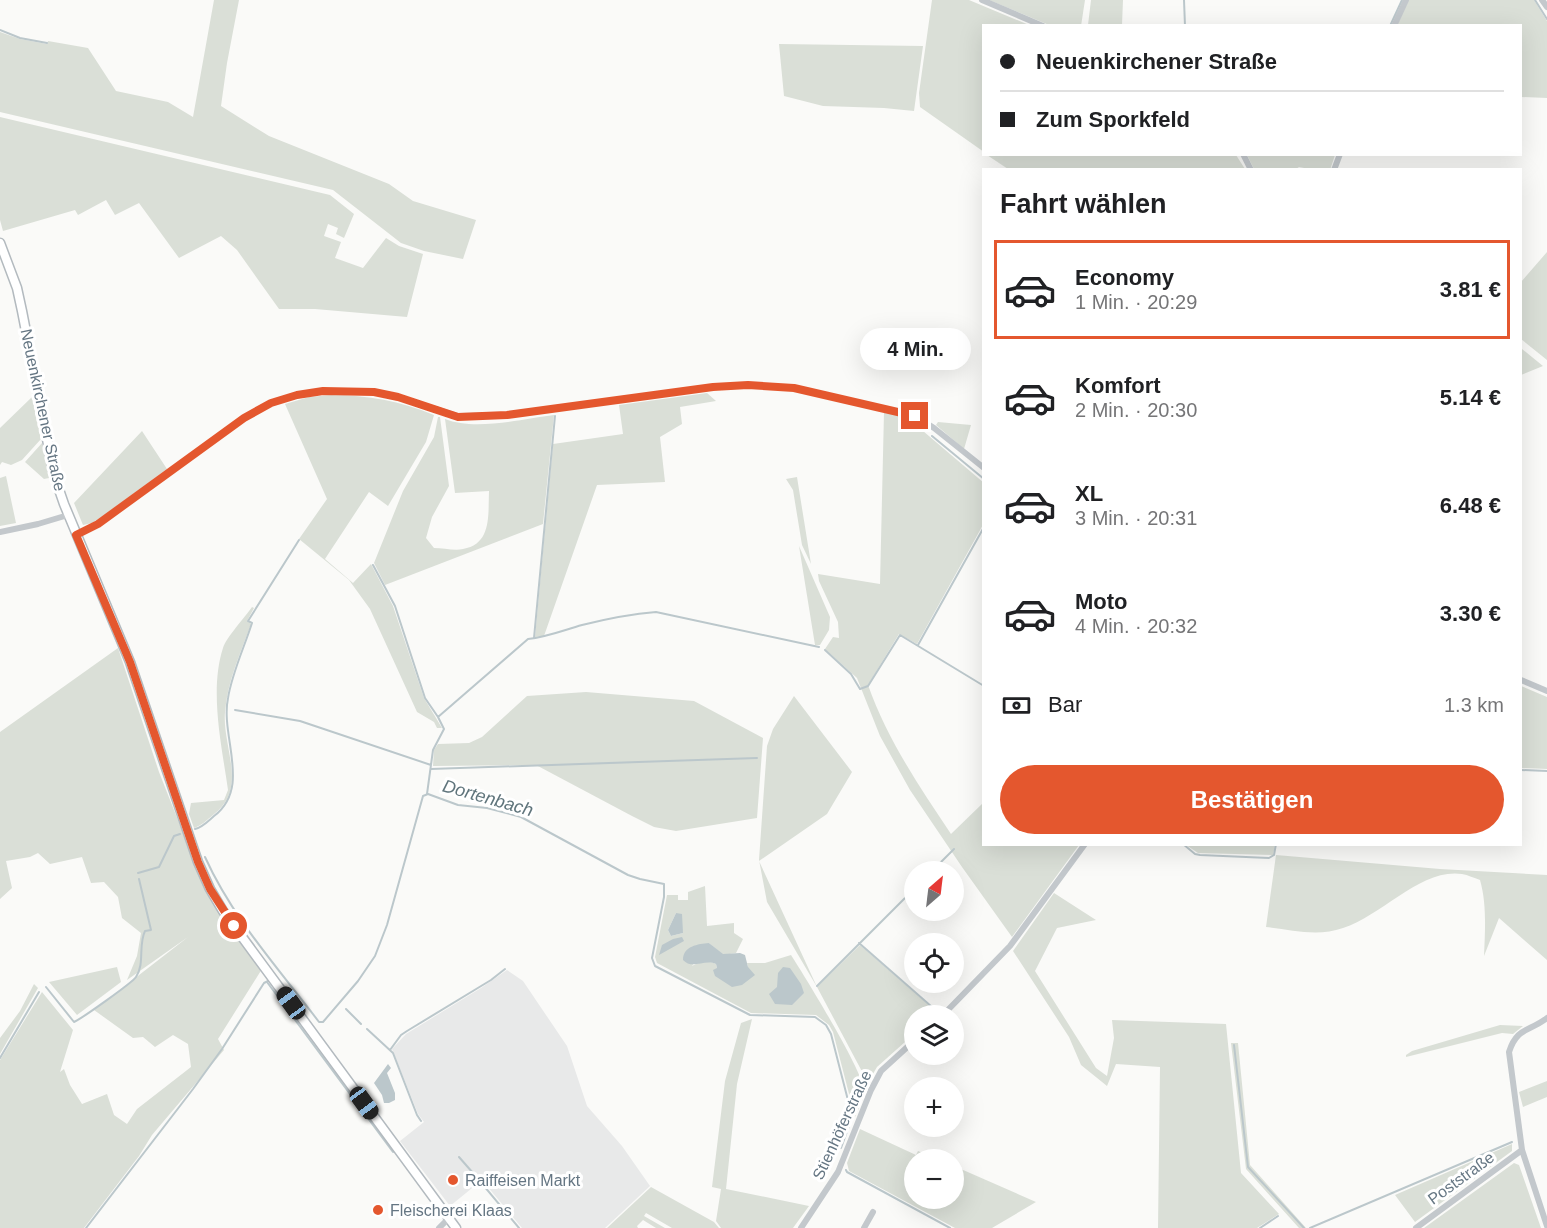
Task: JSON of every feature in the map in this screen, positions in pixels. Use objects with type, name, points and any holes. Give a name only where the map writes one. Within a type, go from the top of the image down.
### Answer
[{"type":"street","points":[[982,0],[1038,24]]},
{"type":"street","points":[[1395,24],[1406,0]]},
{"type":"street","points":[[1542,0],[1547,7]]},
{"type":"street","name":"Neuenkirchener Straße","points":[[0,243],[17,288],[32,354],[54,475],[76,535],[130,662],[179,809],[210,889],[223,911],[456,1228]]},
{"type":"street","points":[[76,535],[98,524],[259,408],[297,395],[323,391],[374,392],[398,397],[443,413],[474,417],[507,415],[713,387],[782,386],[915,416],[934,428],[982,466]]},
{"type":"street","points":[[0,532],[68,515]]},
{"type":"street","points":[[1522,680],[1547,691]]},
{"type":"street","points":[[952,1005],[1015,939],[1084,846]]},
{"type":"street","points":[[1547,1018],[1520,1032],[1513,1040],[1509,1052],[1522,1150],[1547,1226]]},
{"type":"street","name":"Stienhöferstraße","points":[[801,1228],[838,1172],[870,1090],[881,1071],[904,1050]]},
{"type":"street","name":"Poststraße","points":[[1416,1228],[1522,1150]]},
{"type":"street","points":[[864,1228],[873,1212]]},
{"type":"street","points":[[438,1228],[449,1218]]},
{"type":"shaded area","points":[[214,0],[239,0],[221,106],[269,136],[389,184],[413,201],[476,220],[463,259],[424,251],[401,243],[333,190],[0,112],[0,32],[20,39],[47,44],[48,41],[88,48],[116,91],[168,102],[193,117]]},
{"type":"shaded area","points":[[932,0],[969,0],[1027,24],[982,24],[982,151],[920,107],[919,93]]},
{"type":"shaded area","points":[[989,0],[1085,0],[1081,24],[1047,24]]},
{"type":"shaded area","points":[[1091,0],[1123,0],[1122,24],[1088,24]]},
{"type":"shaded area","points":[[1408,0],[1534,0],[1547,21],[1547,98],[1522,97],[1522,24],[1398,24]]},
{"type":"shaded area","points":[[779,44],[923,46],[914,111],[823,106],[784,96]]},
{"type":"shaded area","points":[[0,117],[330,195],[354,214],[344,238],[336,234],[338,228],[328,224],[324,236],[341,242],[335,258],[363,268],[386,238],[399,246],[423,254],[407,317],[315,309],[279,309],[237,250],[221,236],[179,258],[139,203],[115,215],[106,200],[78,215],[75,210],[3,231],[0,220]]},
{"type":"shaded area","points":[[988,156],[1237,156],[1244,168],[1006,168]]},
{"type":"shaded area","points":[[1248,156],[1335,156],[1331,168],[1254,168]]},
{"type":"shaded area","points":[[1547,252],[1547,360],[1522,340],[1522,281]]},
{"type":"shaded area","points":[[1522,349],[1543,366],[1522,375]]},
{"type":"shaded area","points":[[707,393],[716,401],[680,407],[682,424],[660,437],[665,482],[597,485],[544,636],[535,637],[553,444],[623,434],[619,405]]},
{"type":"shaded area","points":[[331,395],[384,400],[434,415],[426,442],[388,506],[369,492],[325,559],[353,583],[371,564],[393,606],[424,698],[442,728],[437,728],[434,722],[417,712],[370,609],[349,580],[299,539],[327,499],[285,404],[309,397]]},
{"type":"shaded area","points":[[32,397],[41,439],[22,460],[11,465],[2,462],[0,465],[0,428]]},
{"type":"shaded area","points":[[884,412],[903,417],[916,425],[982,481],[982,527],[917,644],[899,634],[868,685],[884,724],[905,762],[951,834],[982,804],[982,846],[1078,846],[1012,937],[964,870],[964,861],[958,861],[910,790],[880,736],[857,678],[825,649],[833,637],[839,638],[838,622],[818,574],[880,584]]},
{"type":"shaded area","points":[[554,415],[543,524],[385,585],[374,563],[403,491],[434,437],[438,417],[440,417],[449,486],[432,517],[426,538],[434,548],[456,550],[472,546],[484,535],[488,519],[489,491],[455,493],[445,419],[484,424]]},
{"type":"shaded area","points":[[938,422],[971,425],[964,449],[936,425]]},
{"type":"shaded area","points":[[142,431],[167,469],[103,516],[92,523],[83,525],[74,503]]},
{"type":"shaded area","points":[[42,443],[49,478],[44,479],[25,462]]},
{"type":"shaded area","points":[[6,476],[16,523],[0,526],[0,478]]},
{"type":"shaded area","points":[[797,477],[811,564],[802,545],[793,490],[786,479]]},
{"type":"shaded area","points":[[799,546],[830,617],[829,630],[820,645],[815,645]]},
{"type":"shaded area","points":[[252,607],[254,608],[247,621],[251,624],[235,667],[226,701],[225,726],[232,780],[230,793],[224,804],[213,815],[194,828],[189,814],[191,803],[224,800],[228,790],[218,719],[219,665],[225,644]]},
{"type":"shaded area","points":[[118,648],[159,772],[206,891],[220,914],[262,969],[218,1039],[224,1050],[152,1135],[139,1156],[84,1228],[0,1228],[0,1060],[42,992],[73,1030],[60,1072],[64,1069],[70,1085],[82,1104],[107,1094],[114,1115],[127,1124],[137,1109],[191,1067],[188,1044],[173,1035],[155,1047],[143,1037],[133,1038],[94,1010],[188,937],[127,980],[137,956],[141,933],[122,918],[118,897],[104,882],[91,883],[82,857],[50,864],[38,853],[30,857],[6,861],[12,888],[0,899],[0,732]]},
{"type":"shaded area","points":[[1522,686],[1547,697],[1547,769],[1522,768]]},
{"type":"shaded area","points":[[586,692],[694,701],[763,738],[757,818],[676,831],[654,827],[536,765],[433,766],[434,750],[438,744],[469,743],[482,737],[527,696]]},
{"type":"shaded area","points":[[794,696],[852,772],[827,814],[759,861],[767,746],[773,729]]},
{"type":"shaded area","points":[[1188,846],[1275,846],[1273,855],[1198,853]]},
{"type":"shaded area","points":[[1276,855],[1440,869],[1547,875],[1547,960],[1499,918],[1484,956],[1485,908],[1480,880],[1462,874],[1447,874],[1432,878],[1358,922],[1334,931],[1305,932],[1266,927]]},
{"type":"shaded area","points":[[759,862],[817,987],[767,902]]},
{"type":"shaded area","points":[[705,886],[707,926],[734,923],[734,933],[743,939],[736,953],[723,955],[709,943],[692,966],[707,962],[716,964],[717,968],[748,967],[747,963],[765,963],[791,955],[833,1024],[862,1081],[864,1094],[855,1117],[833,1032],[829,1025],[816,1015],[751,1013],[657,963],[655,957],[667,895],[678,895],[678,900],[688,900],[688,892]],"holes":[[[676,913],[683,933],[671,936],[668,930]]]},
{"type":"shaded area","points":[[1054,893],[1096,920],[1057,928],[1035,971],[1096,1068],[1107,1076],[1114,1038],[1112,1020],[1226,1024],[1241,1173],[1279,1214],[1257,1228],[1158,1228],[1160,1067],[1116,1064],[1107,1086],[1081,1065],[1069,1037],[1013,951]]},
{"type":"shaded area","points":[[676,913],[682,914],[683,933],[671,936],[668,930]]},
{"type":"shaded area","points":[[682,937],[684,941],[659,955],[662,945]]},
{"type":"shaded area","points":[[709,943],[723,954],[745,955],[748,967],[755,975],[742,985],[732,987],[715,976],[713,970],[717,968],[716,964],[690,964],[683,960],[688,949]]},
{"type":"shaded area","points":[[860,945],[904,983],[904,993],[915,993],[929,1005],[904,1005],[904,1043],[877,1067],[870,1079],[866,1079],[817,987]]},
{"type":"shaded area","points":[[117,967],[121,982],[77,1015],[49,982]]},
{"type":"shaded area","points":[[783,967],[790,968],[804,993],[792,1005],[775,1004],[769,994],[777,987],[778,973]]},
{"type":"shaded area","points":[[507,970],[523,981],[567,1046],[587,1106],[622,1146],[650,1186],[605,1228],[522,1228],[482,1180],[450,1206],[400,1141],[424,1122],[418,1114],[392,1049],[406,1034]]},
{"type":"shaded area","points":[[34,984],[38,988],[0,1054],[0,1038],[20,1011]]},
{"type":"shaded area","points":[[752,1019],[737,1084],[726,1189],[809,1206],[793,1228],[721,1228],[716,1221],[721,1189],[712,1187],[725,1081],[741,1023]]},
{"type":"shaded area","points":[[1500,1025],[1523,1026],[1513,1034],[1502,1033],[1406,1057],[1412,1051]]},
{"type":"shaded area","points":[[1231,1043],[1238,1043],[1250,1165],[1306,1228],[1299,1228],[1246,1169]]},
{"type":"shaded area","points":[[388,1064],[391,1068],[387,1073],[395,1093],[395,1100],[384,1103],[374,1083]]},
{"type":"shaded area","points":[[1547,1081],[1547,1097],[1523,1107],[1519,1092]]},
{"type":"shaded area","points":[[860,1129],[904,1149],[904,1201],[849,1171],[847,1163]]},
{"type":"shaded area","points":[[1512,1144],[1512,1151],[1415,1222],[1395,1195]]},
{"type":"shaded area","points":[[1514,1163],[1519,1165],[1541,1228],[1424,1228]]},
{"type":"shaded area","points":[[964,1170],[1036,1202],[992,1228],[955,1228],[920,1209],[964,1209]]},
{"type":"shaded area","points":[[651,1187],[714,1222],[719,1228],[672,1228],[646,1213],[644,1216],[665,1228],[656,1228],[643,1220],[637,1226],[638,1228],[607,1228]]},
{"type":"waterway","points":[[1184,0],[1185,24]]},
{"type":"waterway","points":[[1391,24],[1402,0]]},
{"type":"waterway","points":[[1535,0],[1547,19]]},
{"type":"waterway","points":[[0,30],[20,38],[47,43]]},
{"type":"waterway","points":[[534,638],[555,416]]},
{"type":"waterway","points":[[932,436],[982,477]]},
{"type":"waterway","points":[[918,645],[982,531]]},
{"type":"waterway","points":[[195,829],[214,816],[225,804],[231,791],[233,776],[228,729],[228,698],[235,670],[252,623],[248,621],[299,540]]},
{"type":"waterway","points":[[373,565],[395,606],[425,698],[438,717]]},
{"type":"waterway","points":[[427,794],[433,750],[444,729],[438,717],[528,639],[609,619],[656,612],[819,647]]},
{"type":"waterway","points":[[825,650],[851,674],[860,689],[868,686],[900,635],[982,685]]},
{"type":"waterway","points":[[235,710],[300,721],[431,765]]},
{"type":"waterway","points":[[431,769],[757,758]]},
{"type":"waterway","points":[[1522,770],[1547,771]]},
{"type":"waterway","name":"Dortenbach","points":[[205,857],[216,880],[243,922],[319,1022],[323,1022],[358,981],[375,956],[387,925],[423,796],[428,794],[458,805],[487,808],[521,817],[628,875],[664,884],[664,897],[652,958],[655,966],[750,1015],[815,1017],[826,1025],[831,1034],[852,1118],[841,1148]]},
{"type":"waterway","points":[[138,873],[159,867],[174,836],[180,834]]},
{"type":"waterway","points":[[1185,846],[1200,855],[1269,858],[1274,855],[1276,846]]},
{"type":"waterway","points":[[942,861],[954,849]]},
{"type":"waterway","points":[[46,987],[74,1022],[106,1001],[136,977],[139,972],[143,936],[145,931],[151,930],[139,879]]},
{"type":"waterway","points":[[817,986],[904,899]]},
{"type":"waterway","points":[[859,943],[930,1005]]},
{"type":"waterway","points":[[390,1050],[401,1035],[505,969]]},
{"type":"waterway","points":[[86,1228],[193,1089],[222,1049],[264,983],[268,981]]},
{"type":"waterway","points":[[267,982],[393,1152]]},
{"type":"waterway","points":[[0,1058],[39,992]]},
{"type":"waterway","points":[[346,1009],[361,1024]]},
{"type":"waterway","points":[[367,1029],[393,1053],[421,1121]]},
{"type":"waterway","points":[[1234,1045],[1248,1167],[1304,1228]]},
{"type":"waterway","points":[[1310,1228],[1512,1142]]},
{"type":"waterway","points":[[459,1157],[473,1173]]},
{"type":"waterway","points":[[846,1170],[950,1228]]},
{"type":"waterway","points":[[479,1180],[519,1228]]},
{"type":"waterway","points":[[1260,1228],[1278,1216]]},
{"type":"place","name":"Raiffeisen Markt","points":[[453,1180]]},
{"type":"place","name":"Fleischerei Klaas","points":[[378,1210]]},
{"type":"route","points":[[234,926],[210,889],[198,862],[130,662],[76,535],[98,524],[259,408],[297,395],[314,392],[374,392],[398,397],[458,417],[474,417],[507,415],[713,387],[782,386],[915,416]]}]
